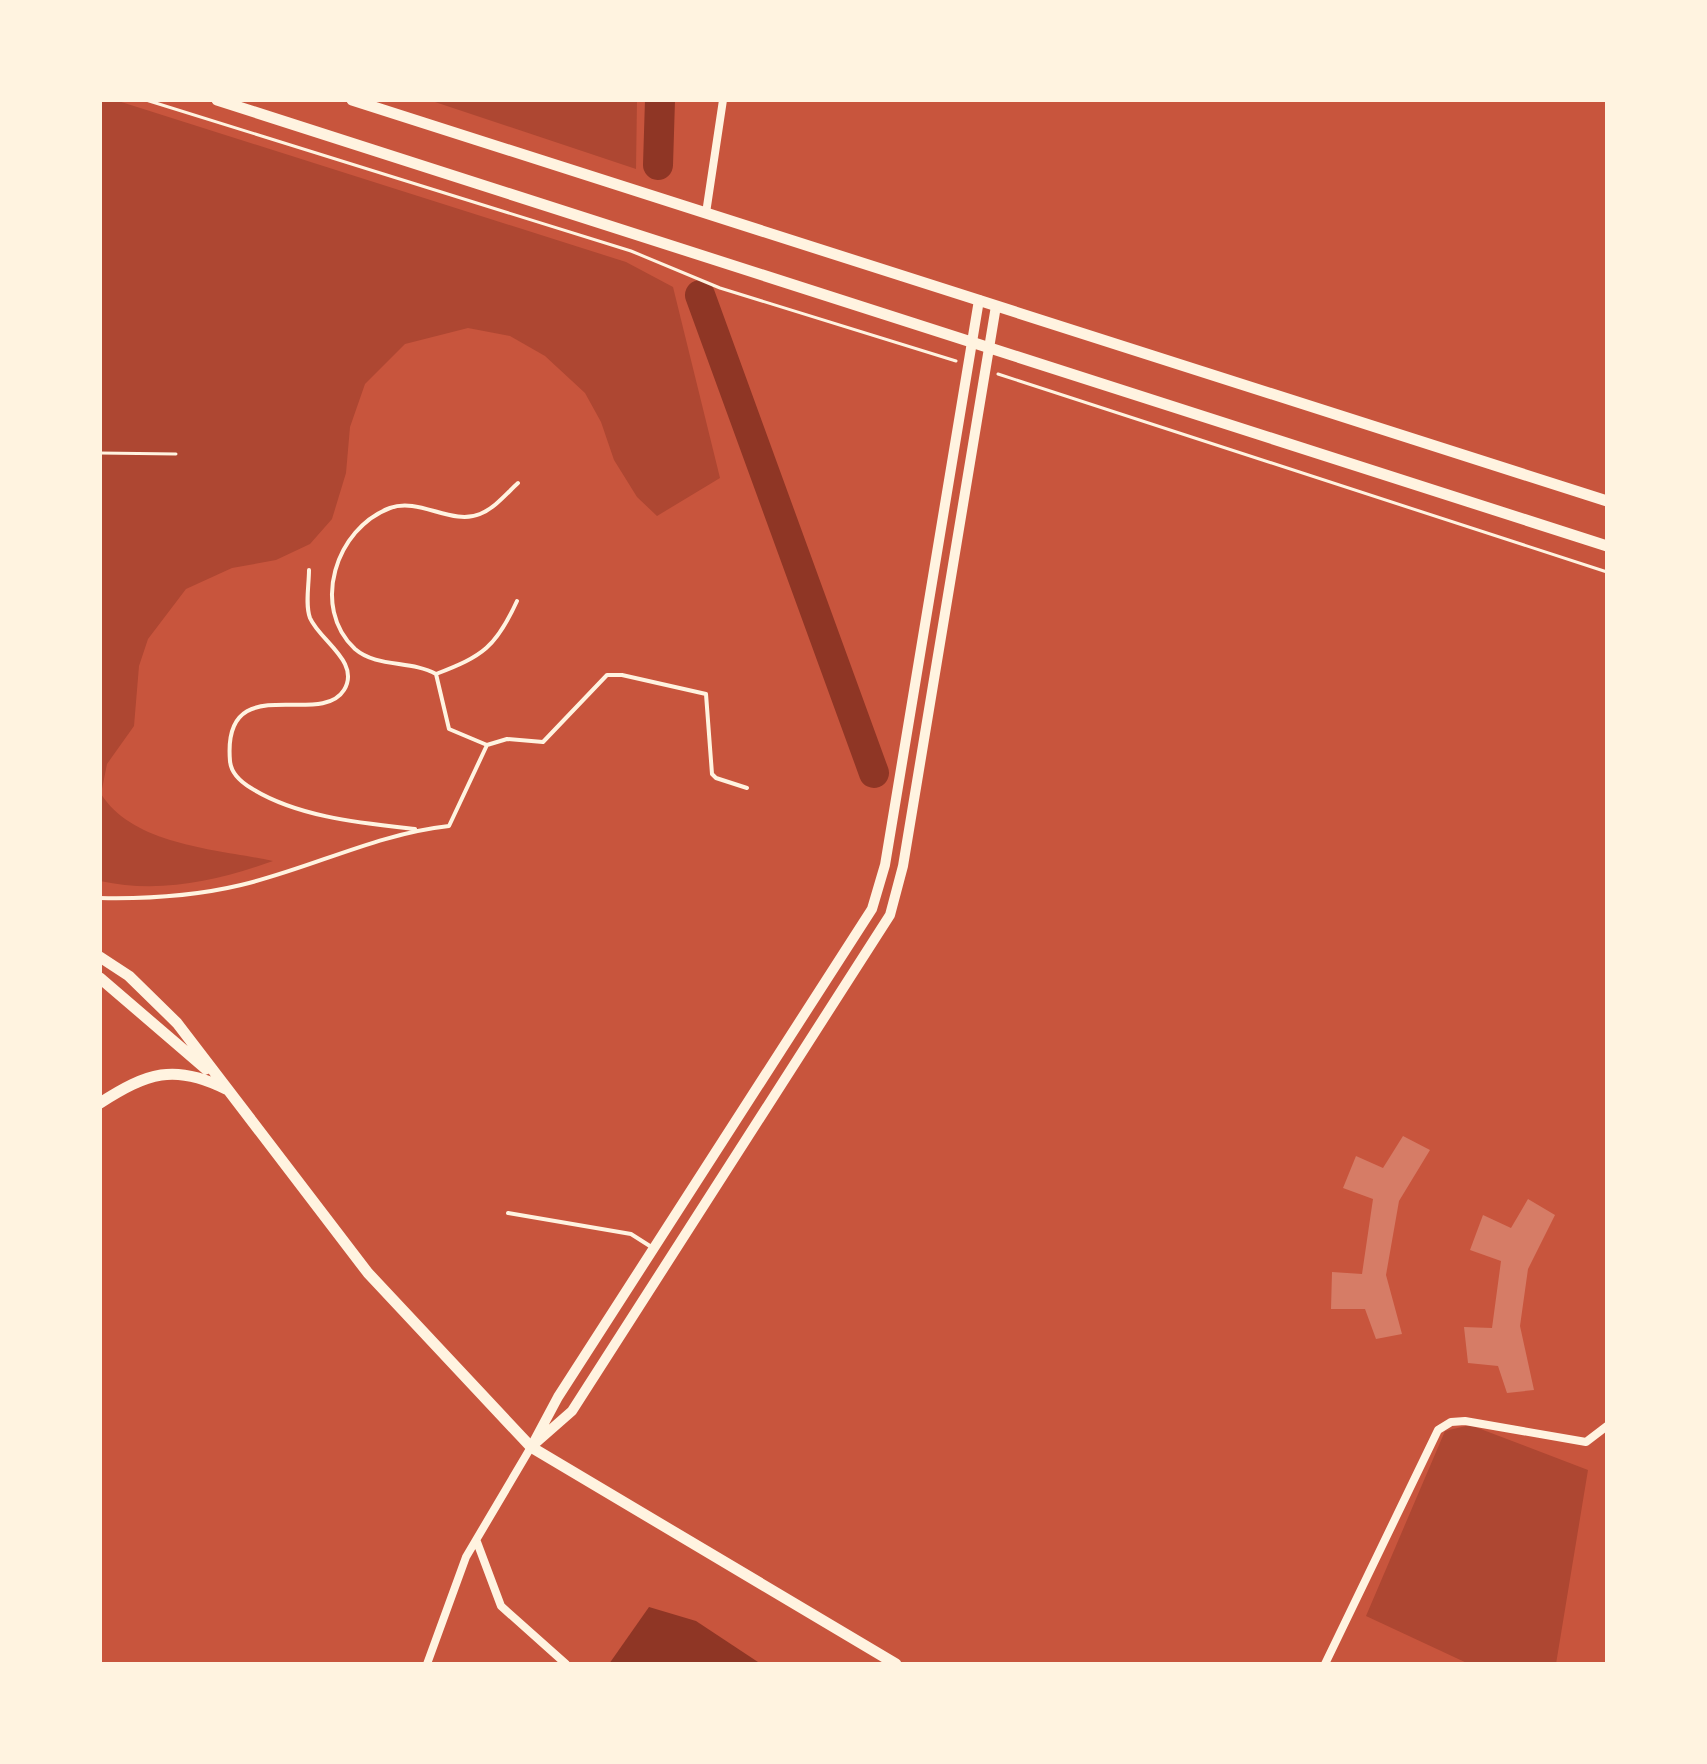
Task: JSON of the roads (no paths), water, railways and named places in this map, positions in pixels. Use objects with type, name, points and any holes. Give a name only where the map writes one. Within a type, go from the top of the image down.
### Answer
[{"type":"main road","points":[[217,100],[989,345],[1607,546]]},
{"type":"main road","points":[[352,100],[1607,501]]},
{"type":"main road","points":[[100,948],[177,1023],[368,1273],[531,1447],[896,1664]]},
{"type":"main road","points":[[100,957],[129,976]]},
{"type":"main road","points":[[100,978],[230,1091]]},
{"type":"main road","points":[[100,1103],[141,1079],[161,1073],[202,1077],[230,1091]]},
{"type":"street","points":[[706,213],[723,100]]},
{"type":"street","points":[[427,1664],[466,1557],[558,1397],[858,935],[877,895],[979,300]]},
{"type":"street","points":[[531,1447],[572,1411],[890,915],[903,866],[996,306]]},
{"type":"street","points":[[1325,1664],[1438,1430],[1451,1422],[1465,1421],[1586,1442],[1607,1426]]},
{"type":"street","points":[[477,1542],[501,1606],[566,1664]]},
{"type":"lane","points":[[518,483],[481,514],[466,518],[427,508],[393,507],[370,519],[348,544],[333,573],[330,601],[341,630],[356,649],[374,659],[425,668],[436,674],[449,729],[487,745],[507,739],[525,744],[543,742],[607,675],[622,675],[706,694],[712,774],[747,788]]},
{"type":"lane","points":[[309,570],[309,615],[342,659],[348,673],[345,689],[333,702],[314,706],[276,703],[254,706],[237,724],[230,744],[230,765],[241,782],[270,800],[369,824],[417,830]]},
{"type":"lane","points":[[436,674],[484,652],[501,635],[517,601]]},
{"type":"lane","points":[[100,898],[184,896],[230,887],[417,830],[449,826],[487,745]]},
{"type":"lane","points":[[508,1213],[631,1234],[655,1250]]},
{"type":"waterway","points":[[658,165],[660,100]]},
{"type":"waterway","points":[[700,295],[874,773]]}]
